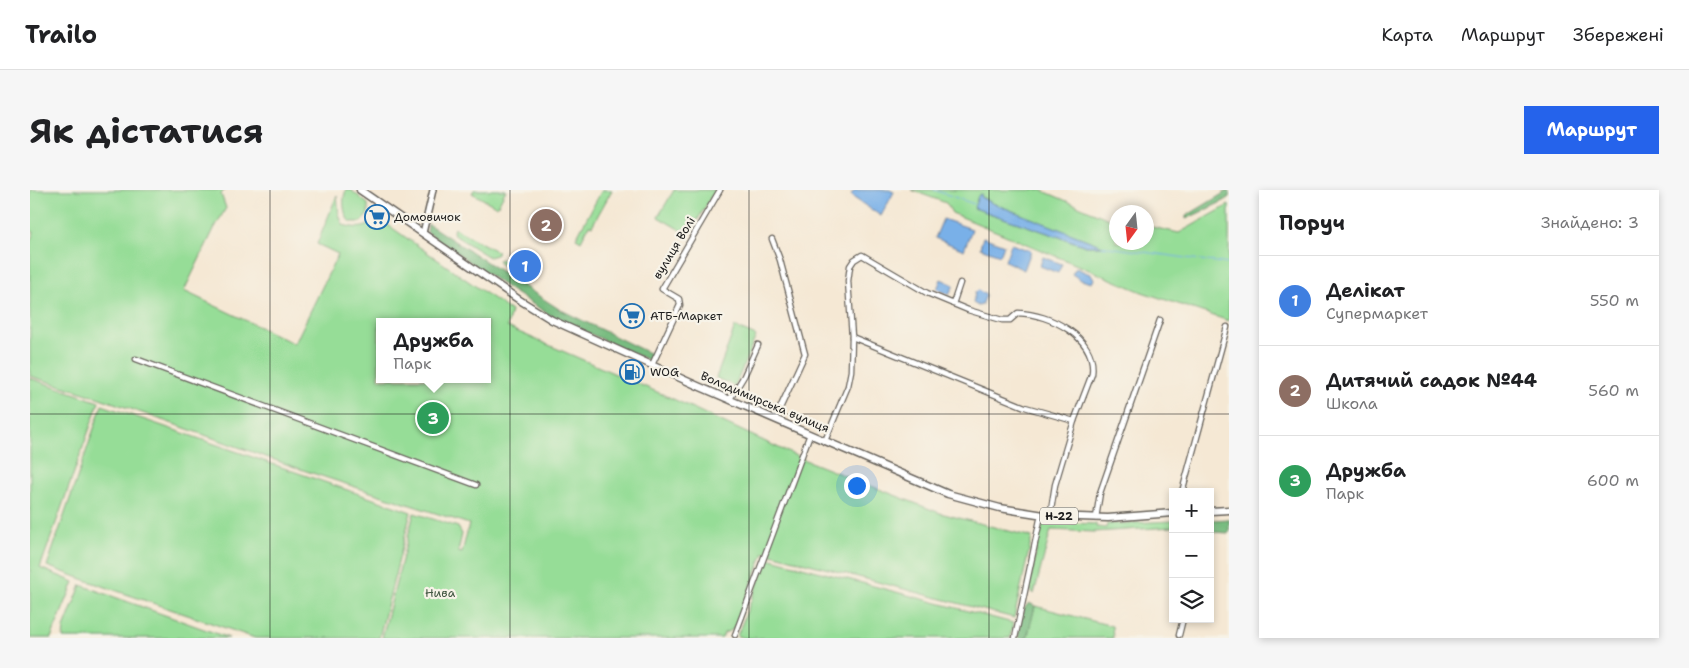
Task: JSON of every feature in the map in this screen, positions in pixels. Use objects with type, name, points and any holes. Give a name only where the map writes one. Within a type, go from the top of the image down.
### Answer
[{"type":"main road","name":"Володимирська вулиця","points":[[360,190],[518,299],[552,320],[948,494],[1000,508],[1042,515]]},
{"type":"main road","points":[[1214,511],[1229,510]]},
{"type":"main road","name":"Н-22","points":[[1042,515],[1096,518],[1169,513]]},
{"type":"street","points":[[423,233],[433,190]]},
{"type":"street","name":"вулиця Волі","points":[[652,365],[680,305],[678,299],[662,289],[720,190]]},
{"type":"street","points":[[772,239],[780,260],[805,354],[775,419]]},
{"type":"street","name":"Володимирська вулиця","points":[[825,441],[850,378],[852,337],[848,281],[850,266],[854,260],[862,256],[927,293],[953,304],[1002,320],[1010,320],[1018,313],[1051,319],[1081,340],[1092,361],[1092,374],[1074,421],[1055,485],[1050,516]]},
{"type":"street","points":[[953,304],[960,283]]},
{"type":"street","points":[[1096,518],[1100,493],[1160,320]]},
{"type":"street","points":[[1183,488],[1227,327]]},
{"type":"street","points":[[852,337],[1025,407],[1074,421]]},
{"type":"street","points":[[730,399],[744,376],[758,345]]},
{"type":"street","points":[[136,359],[476,485]]},
{"type":"street","points":[[735,635],[810,434]]},
{"type":"street","points":[[1016,638],[1042,515]]},
{"type":"street","points":[[1179,635],[1182,623]]},
{"type":"green space","name":"Нива","points":[[30,190],[225,190],[221,194],[226,208],[184,291],[293,343],[296,341],[338,254],[317,244],[337,195],[339,215],[343,225],[362,227],[378,218],[511,311],[507,327],[671,398],[805,460],[940,513],[1032,537],[1014,618],[764,552],[737,622],[732,630],[724,633],[722,638],[382,638],[414,513],[458,527],[462,534],[458,552],[462,553],[469,524],[306,471],[97,397],[30,376],[30,242],[34,232],[30,230]]},
{"type":"green space","points":[[346,190],[351,190],[368,204],[368,214],[361,222],[350,222],[346,215],[344,202]]},
{"type":"green space","points":[[474,190],[506,190],[497,207],[472,193]]},
{"type":"green space","points":[[602,190],[612,190],[592,226],[589,225],[581,241],[576,238]]},
{"type":"green space","points":[[674,190],[715,190],[689,235],[658,217]]},
{"type":"green space","points":[[911,190],[1041,190],[1109,219],[1109,250],[1154,250],[1154,228],[1179,233],[1229,205],[1229,321],[1142,292],[952,213],[946,203]],"holes":[[[982,197],[992,203],[1102,246],[1086,246],[974,208]]]},
{"type":"green space","points":[[1229,190],[1229,197],[1224,201],[1186,219],[1186,216]]},
{"type":"green space","points":[[428,224],[559,309],[653,355],[650,361],[553,317],[427,232]]},
{"type":"green space","points":[[454,228],[498,252],[496,255],[489,257],[454,235]]},
{"type":"green space","points":[[501,259],[520,271],[517,275],[500,264],[498,260]]},
{"type":"green space","points":[[735,327],[756,336],[735,386],[716,378]]},
{"type":"green space","points":[[30,378],[99,402],[40,568],[74,582],[51,638],[30,638]]},
{"type":"green space","points":[[102,405],[411,512],[379,638],[255,638],[47,566]]},
{"type":"green space","points":[[1229,519],[1229,533],[1214,532],[1214,520]]},
{"type":"green space","points":[[1169,521],[1169,527],[1094,532],[1051,530],[1034,594],[1029,588],[1040,531],[1044,525],[1049,522],[1096,524],[1096,527],[1106,528],[1107,524]]},
{"type":"green space","points":[[768,558],[1013,623],[1010,638],[745,638],[737,636]]},
{"type":"green space","points":[[81,585],[229,638],[63,638],[64,628]]},
{"type":"green space","points":[[1029,603],[1035,606],[1027,638],[1018,638],[1022,614]]},
{"type":"green space","points":[[1035,606],[1112,626],[1113,638],[1027,638]]},
{"type":"water","points":[[855,190],[889,190],[894,192],[881,216],[854,198],[851,194]]},
{"type":"water","points":[[981,194],[982,198],[992,203],[1103,246],[1086,246],[974,208],[978,196]]},
{"type":"water","points":[[943,219],[972,229],[964,250],[935,238]]},
{"type":"water","points":[[983,237],[1004,245],[1000,255],[980,248]]},
{"type":"water","points":[[1011,244],[1031,251],[1024,270],[1005,261]]},
{"type":"water","points":[[1043,257],[1062,264],[1058,273],[1040,266]]},
{"type":"water","points":[[1076,268],[1092,275],[1094,279],[1092,283],[1081,280],[1072,274]]},
{"type":"water","points":[[941,279],[954,285],[949,295],[937,289]]},
{"type":"water","points":[[978,290],[986,295],[982,305],[978,306],[973,303],[975,293]]},
{"type":"waterway","points":[[934,190],[974,204]]},
{"type":"waterway","points":[[1101,246],[1229,264]]},
{"type":"place","name":"Домовичок","points":[[377,217]]},
{"type":"place","name":"Дитячий садок №44","points":[[546,225]]},
{"type":"place","name":"Делікат","points":[[525,266]]},
{"type":"place","name":"АТБ-Маркет","points":[[632,316]]},
{"type":"place","name":"WOG","points":[[632,372]]},
{"type":"place","name":"Дружба","points":[[433,418]]}]
